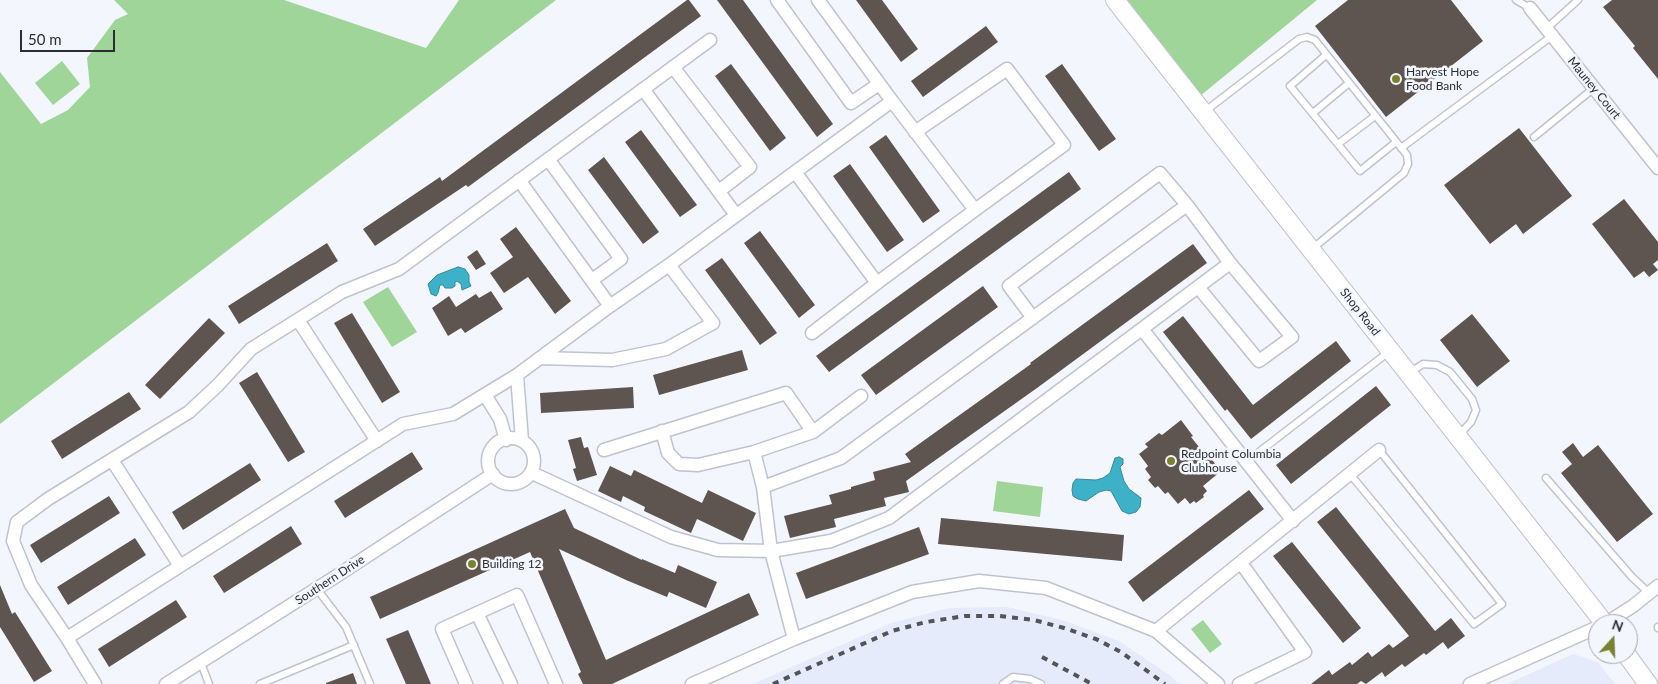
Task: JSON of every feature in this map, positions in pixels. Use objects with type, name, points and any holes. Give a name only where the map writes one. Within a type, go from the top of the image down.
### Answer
[{"type":"street","points":[[777,0],[851,103],[879,84]]},
{"type":"street","points":[[818,0],[975,210]]},
{"type":"street","name":"Shop Road","points":[[1115,0],[1597,614]]},
{"type":"street","name":"Mauney Court","points":[[1530,8],[1594,88],[1656,159]]},
{"type":"street","points":[[95,684],[67,638],[30,585],[13,541],[17,522],[48,499],[189,412],[218,385],[251,349],[342,292],[398,269],[710,40]]},
{"type":"street","points":[[673,67],[750,167],[718,191]]},
{"type":"street","points":[[812,332],[876,282],[1064,145],[1007,69],[916,132]]},
{"type":"street","points":[[643,89],[736,215]]},
{"type":"street","points":[[67,638],[403,424],[453,414],[517,375],[892,101]]},
{"type":"street","points":[[548,159],[621,259],[592,280]]},
{"type":"street","points":[[795,172],[876,282]]},
{"type":"street","points":[[1033,318],[1009,286],[1160,172],[1230,262],[1292,337],[1259,360],[1198,287]]},
{"type":"street","points":[[519,180],[610,306]]},
{"type":"street","points":[[762,486],[841,458],[1187,205]]},
{"type":"street","points":[[532,472],[671,537],[718,550],[771,551],[831,541],[889,518],[1230,262]]},
{"type":"street","points":[[540,358],[612,360],[666,349],[713,323],[669,265]]},
{"type":"street","points":[[298,320],[377,441]]},
{"type":"street","points":[[1142,329],[1293,521]]},
{"type":"street","points":[[517,375],[522,441]]},
{"type":"street","points":[[604,450],[786,393],[813,432]]},
{"type":"street","points":[[485,395],[500,419],[506,440]]},
{"type":"street","points":[[662,432],[668,454],[679,464],[698,465],[754,452],[813,432],[861,396]]},
{"type":"street","points":[[515,438],[522,441],[532,451],[534,458],[532,472],[520,482],[513,484],[505,483],[493,474],[489,467],[490,452],[500,441],[515,438]]},
{"type":"street","points":[[1156,631],[1379,450]]},
{"type":"street","points":[[754,452],[762,486],[771,551],[794,639]]},
{"type":"street","points":[[112,460],[180,566]]},
{"type":"street","name":"Southern Drive","points":[[166,684],[493,474]]},
{"type":"street","points":[[1239,684],[1305,652],[1240,563]]},
{"type":"street","points":[[692,684],[794,639],[912,592],[979,581],[1046,588],[1156,631],[1218,684]]},
{"type":"street","points":[[1621,614],[1653,590]]},
{"type":"street","points":[[466,684],[442,629],[517,595],[556,684]]},
{"type":"street","points":[[477,613],[510,684]]},
{"type":"street","points":[[1470,684],[1588,631]]},
{"type":"street","points":[[1633,664],[1648,684]]},
{"type":"lane","points":[[1516,0],[1530,8]]},
{"type":"lane","points":[[1326,55],[1290,86],[1360,171],[1398,145],[1549,32],[1578,0]]},
{"type":"lane","points":[[1204,112],[1299,38],[1307,37],[1315,40],[1376,116],[1407,156],[1408,164],[1404,173],[1311,250]]},
{"type":"lane","points":[[1313,113],[1349,83]]},
{"type":"lane","points":[[1534,137],[1594,88]]},
{"type":"lane","points":[[1338,144],[1376,116]]},
{"type":"lane","points":[[1246,462],[1390,351]]},
{"type":"lane","points":[[1408,373],[1423,364],[1437,365],[1450,372],[1472,398],[1476,410],[1471,422],[1458,436]]},
{"type":"lane","points":[[1350,474],[1474,624],[1502,604],[1379,450]]},
{"type":"lane","points":[[1546,478],[1632,577],[1653,590]]},
{"type":"lane","points":[[317,588],[346,627],[370,684]]},
{"type":"lane","points":[[260,684],[354,646]]},
{"type":"lane","points":[[201,663],[209,684]]},
{"type":"lane","points":[[1003,684],[1013,677],[1030,678],[1041,684]]},
{"type":"shaded area","points":[[1007,607],[1062,620],[1119,641],[1171,676],[1179,684],[753,684],[891,623],[949,608]]},
{"type":"shaded area","points":[[1573,654],[1588,659],[1588,664],[1600,664],[1615,684],[1507,684]]},
{"type":"green space","points":[[114,0],[284,0],[426,48],[459,0],[556,0],[0,424],[0,72],[41,124],[68,110],[90,87],[87,58],[115,20],[128,14]]},
{"type":"green space","points":[[1115,0],[1317,0],[1194,101]]},
{"type":"green space","points":[[62,61],[80,84],[53,105],[35,83]]},
{"type":"green space","points":[[388,287],[417,332],[392,347],[363,302]]},
{"type":"green space","points":[[997,481],[1043,487],[1040,517],[993,511]]},
{"type":"green space","points":[[1203,620],[1222,644],[1210,653],[1191,629]]},
{"type":"water","points":[[458,267],[465,269],[469,275],[471,286],[462,290],[461,284],[457,281],[452,288],[445,288],[443,285],[440,285],[436,296],[431,294],[428,284],[437,275]]},
{"type":"water","points":[[1115,458],[1123,459],[1123,464],[1120,467],[1124,481],[1129,489],[1141,498],[1140,507],[1136,512],[1129,514],[1122,511],[1111,491],[1099,492],[1086,501],[1073,496],[1073,483],[1076,479],[1096,480],[1103,478],[1110,473]]},
{"type":"building","points":[[689,0],[701,16],[468,187],[466,185],[375,246],[363,229],[440,177],[442,181]]},
{"type":"building","points":[[717,0],[743,0],[833,124],[817,137]]},
{"type":"building","points":[[856,0],[882,0],[918,49],[901,62]]},
{"type":"building","name":"Harvest Hope Food Bank","points":[[1348,0],[1451,0],[1483,41],[1386,117],[1315,26]]},
{"type":"building","points":[[1612,0],[1658,0],[1658,79],[1633,48],[1635,46],[1603,7]]},
{"type":"building","points":[[986,26],[998,42],[923,97],[911,81]]},
{"type":"building","points":[[731,64],[786,138],[770,151],[715,76]]},
{"type":"building","points":[[1062,64],[1116,139],[1099,151],[1045,76]]},
{"type":"building","points":[[1519,128],[1572,196],[1523,234],[1516,224],[1490,244],[1444,185]]},
{"type":"building","points":[[641,130],[697,205],[680,217],[625,142]]},
{"type":"building","points":[[886,135],[940,211],[923,223],[869,147]]},
{"type":"building","points":[[604,157],[659,232],[643,244],[588,170]]},
{"type":"building","points":[[850,164],[904,240],[887,252],[833,176]]},
{"type":"building","points":[[1069,172],[1081,189],[829,372],[816,356]]},
{"type":"building","points":[[1624,199],[1658,242],[1658,260],[1653,264],[1658,270],[1649,277],[1644,271],[1634,278],[1592,224]]},
{"type":"building","points":[[516,227],[571,301],[555,314],[528,277],[504,293],[490,273],[513,257],[500,239]]},
{"type":"building","points":[[760,231],[815,305],[799,318],[744,243]]},
{"type":"building","points":[[327,243],[338,261],[239,324],[228,306]]},
{"type":"building","points":[[1193,244],[1207,263],[1037,388],[906,481],[909,492],[884,498],[886,506],[834,519],[836,527],[790,538],[784,516],[832,504],[829,495],[875,480],[873,472],[911,462],[905,454],[1031,364]]},
{"type":"building","points":[[477,250],[486,264],[476,270],[467,257]]},
{"type":"building","points":[[722,258],[777,333],[760,345],[705,270]]},
{"type":"building","points":[[983,286],[998,307],[876,395],[861,375]]},
{"type":"building","points":[[491,291],[503,309],[465,333],[461,328],[448,336],[432,308],[449,296],[456,307],[476,294],[479,298]]},
{"type":"building","points":[[352,313],[400,392],[382,403],[334,323]]},
{"type":"building","points":[[1472,314],[1510,361],[1477,387],[1440,340]]},
{"type":"building","points":[[1183,316],[1253,405],[1336,341],[1351,361],[1251,439],[1227,409],[1225,411],[1163,332]]},
{"type":"building","points":[[209,318],[225,333],[160,399],[145,385]]},
{"type":"building","points":[[742,350],[748,370],[659,395],[653,375]]},
{"type":"building","points":[[257,372],[305,452],[288,462],[239,383]]},
{"type":"building","points":[[1376,386],[1391,405],[1291,484],[1276,465]]},
{"type":"building","points":[[633,387],[634,408],[541,413],[540,393]]},
{"type":"building","points":[[129,392],[141,409],[62,459],[51,441]]},
{"type":"building","name":"Redpoint Columbia Clubhouse","points":[[1181,420],[1193,436],[1191,437],[1221,471],[1203,486],[1207,491],[1203,495],[1204,497],[1196,503],[1194,501],[1190,504],[1185,498],[1178,504],[1168,492],[1165,494],[1158,486],[1155,488],[1148,480],[1151,477],[1145,469],[1148,466],[1139,454],[1148,447],[1145,444],[1159,433],[1162,435]]},
{"type":"building","points":[[581,437],[584,448],[588,447],[597,475],[577,481],[573,469],[576,468],[568,440]]},
{"type":"building","points":[[1573,443],[1583,457],[1598,445],[1653,514],[1617,542],[1561,473],[1572,464],[1562,452]]},
{"type":"building","points":[[412,452],[423,469],[345,518],[334,501]]},
{"type":"building","points":[[250,463],[261,480],[183,530],[172,512]]},
{"type":"building","points":[[610,466],[631,476],[634,470],[702,503],[708,490],[756,513],[743,541],[697,519],[691,533],[644,511],[645,507],[623,496],[621,502],[598,491]]},
{"type":"building","points":[[1249,490],[1264,509],[1143,602],[1128,582]]},
{"type":"building","points":[[109,496],[120,513],[41,563],[30,545]]},
{"type":"building","points":[[1336,507],[1435,631],[1451,618],[1465,636],[1448,649],[1443,642],[1426,655],[1424,653],[1405,667],[1402,664],[1385,677],[1382,672],[1366,684],[1361,681],[1357,684],[1311,684],[1329,670],[1332,675],[1350,662],[1352,665],[1368,652],[1372,657],[1389,644],[1393,648],[1409,636],[1317,522]]},
{"type":"building","points":[[565,509],[574,528],[642,560],[675,573],[678,565],[717,582],[706,608],[669,592],[667,597],[559,549],[606,660],[749,593],[759,615],[612,684],[583,684],[578,674],[581,672],[530,552],[380,619],[370,597]]},
{"type":"building","points":[[941,518],[1124,535],[1122,561],[938,544]]},
{"type":"building","points":[[291,526],[302,544],[224,593],[213,576]]},
{"type":"building","points":[[919,527],[929,554],[806,599],[796,573]]},
{"type":"building","points":[[135,538],[146,555],[68,605],[57,587]]},
{"type":"building","points":[[1292,542],[1361,628],[1343,643],[1273,556]]},
{"type":"building","points":[[0,585],[12,614],[15,612],[52,671],[34,682],[0,627]]},
{"type":"building","points":[[176,600],[187,617],[109,667],[98,649]]},
{"type":"building","points":[[408,630],[431,684],[406,684],[386,639]]},
{"type":"building","points":[[353,673],[357,684],[326,684],[326,683]]},
{"type":"railway","points":[[773,684],[892,631],[926,622],[965,616],[1000,616],[1034,620],[1064,628],[1096,639],[1121,652],[1165,684]]},
{"type":"railway","points":[[1042,657],[1092,684]]},
{"type":"place","name":"Harvest Hope Food Bank","points":[[1396,79]]},
{"type":"place","name":"Redpoint Columbia Clubhouse","points":[[1171,461]]},
{"type":"place","name":"Building 12","points":[[472,564]]}]
